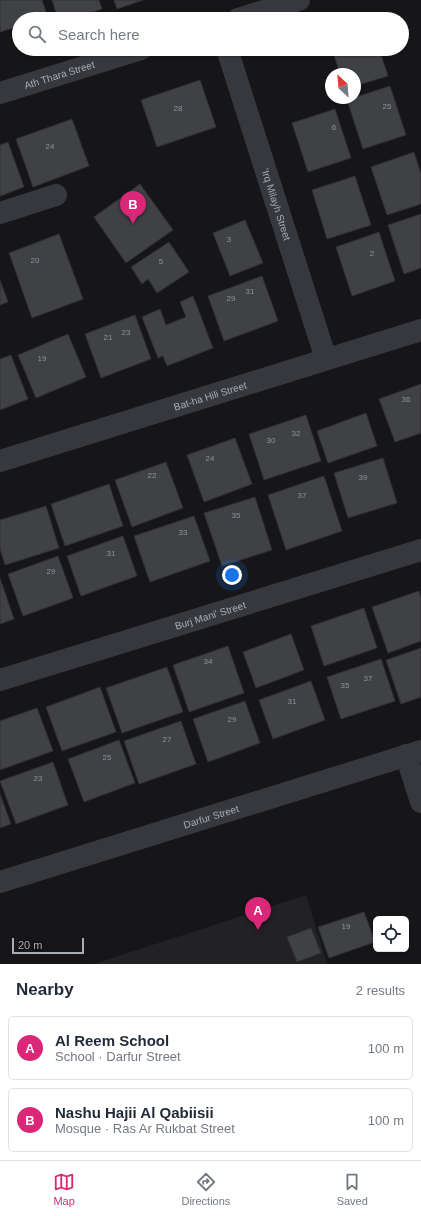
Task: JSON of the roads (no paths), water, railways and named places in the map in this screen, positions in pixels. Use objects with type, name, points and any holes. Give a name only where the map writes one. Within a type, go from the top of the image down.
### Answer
[{"type":"street","points":[[260,12],[299,0]]},
{"type":"street","name":"Ath Thara Street","points":[[0,93],[119,56]]},
{"type":"street","name":"'Irq Milayh Street","points":[[230,56],[326,359]]},
{"type":"street","points":[[0,213],[56,195]]},
{"type":"street","name":"Bat-ha Hili Street","points":[[0,461],[421,330]]},
{"type":"street","name":"Burj Mani' Street","points":[[0,680],[421,550]]},
{"type":"street","points":[[414,753],[421,802]]},
{"type":"street","name":"Darfur Street","points":[[0,882],[414,753]]},
{"type":"place","name":"Nashu Hajii Al Qabiisii","points":[[133,224]]},
{"type":"place","name":"Al Reem School","points":[[258,930]]}]
